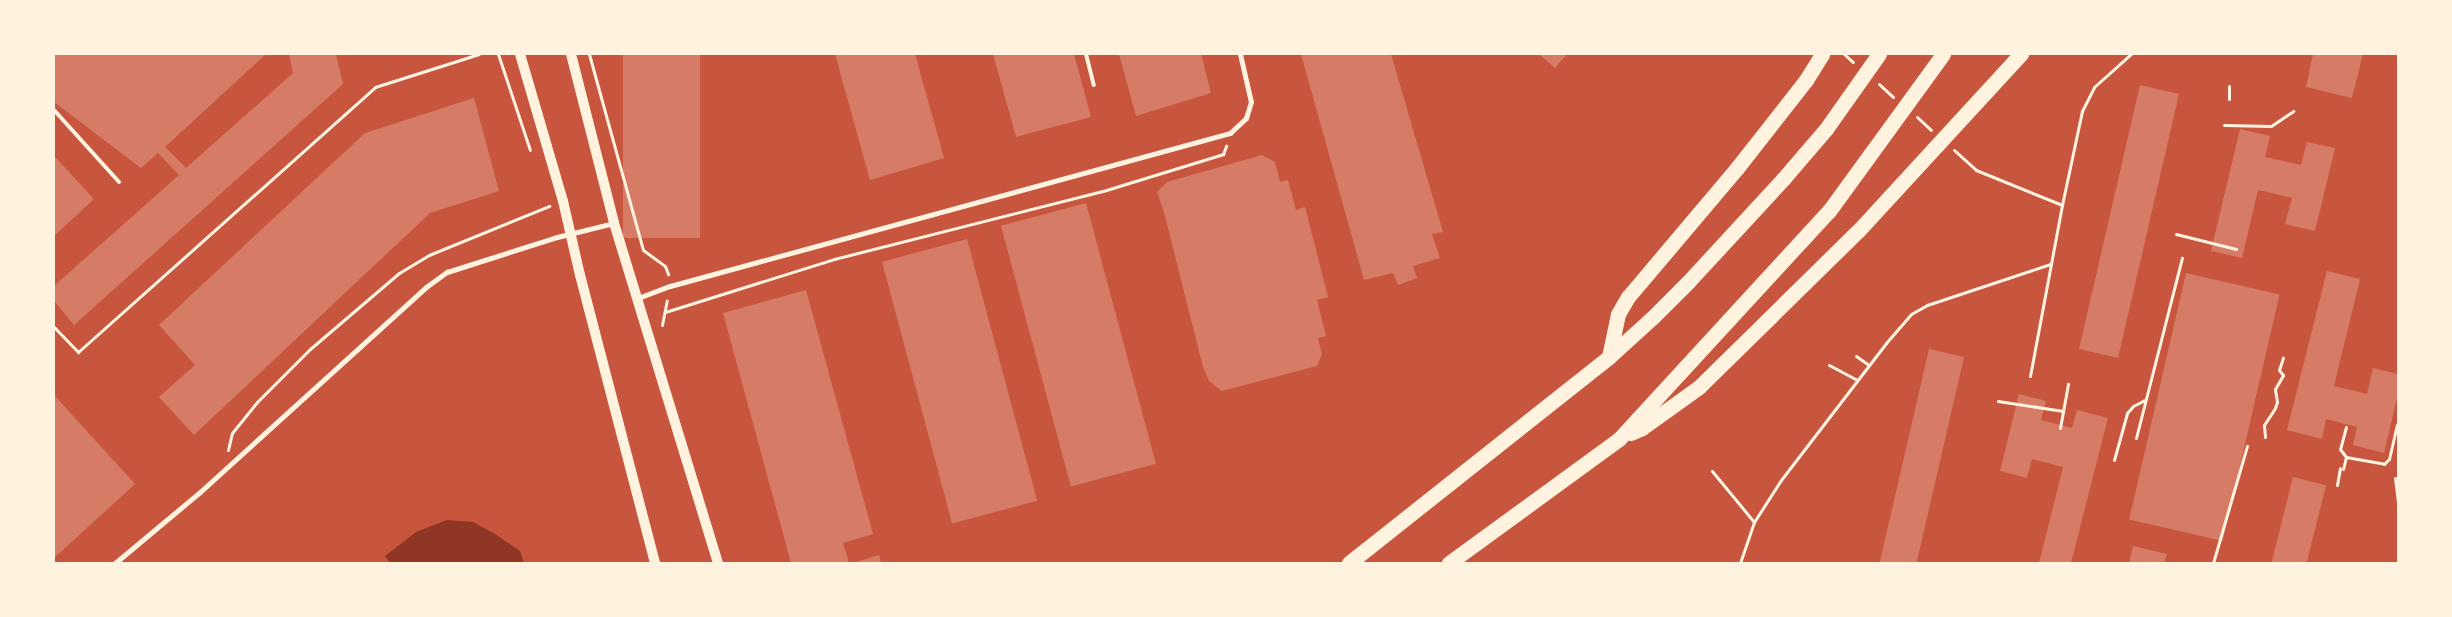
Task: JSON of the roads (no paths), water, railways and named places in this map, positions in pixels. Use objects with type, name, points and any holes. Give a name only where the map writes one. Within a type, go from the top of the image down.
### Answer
[{"type":"highway","points":[[1609,357],[1618,314],[1628,297],[1737,168],[1806,80],[1822,54]]},
{"type":"highway","points":[[1350,563],[1609,357],[1688,282],[1826,128],[1879,54]]},
{"type":"highway","points":[[1619,439],[1829,211],[1943,54]]},
{"type":"highway","points":[[1449,563],[1619,439],[1642,428],[1699,387],[1858,231],[2020,54]]},
{"type":"main road","points":[[520,54],[571,234],[655,563]]},
{"type":"main road","points":[[571,54],[614,223],[718,563]]},
{"type":"street","points":[[638,298],[670,286],[1230,133],[1246,118],[1251,102],[1240,54]]},
{"type":"street","points":[[115,563],[200,492],[433,282],[448,272],[571,234],[614,223]]},
{"type":"lane","points":[[1086,54],[1094,85]]},
{"type":"lane","points":[[54,110],[119,182]]}]
